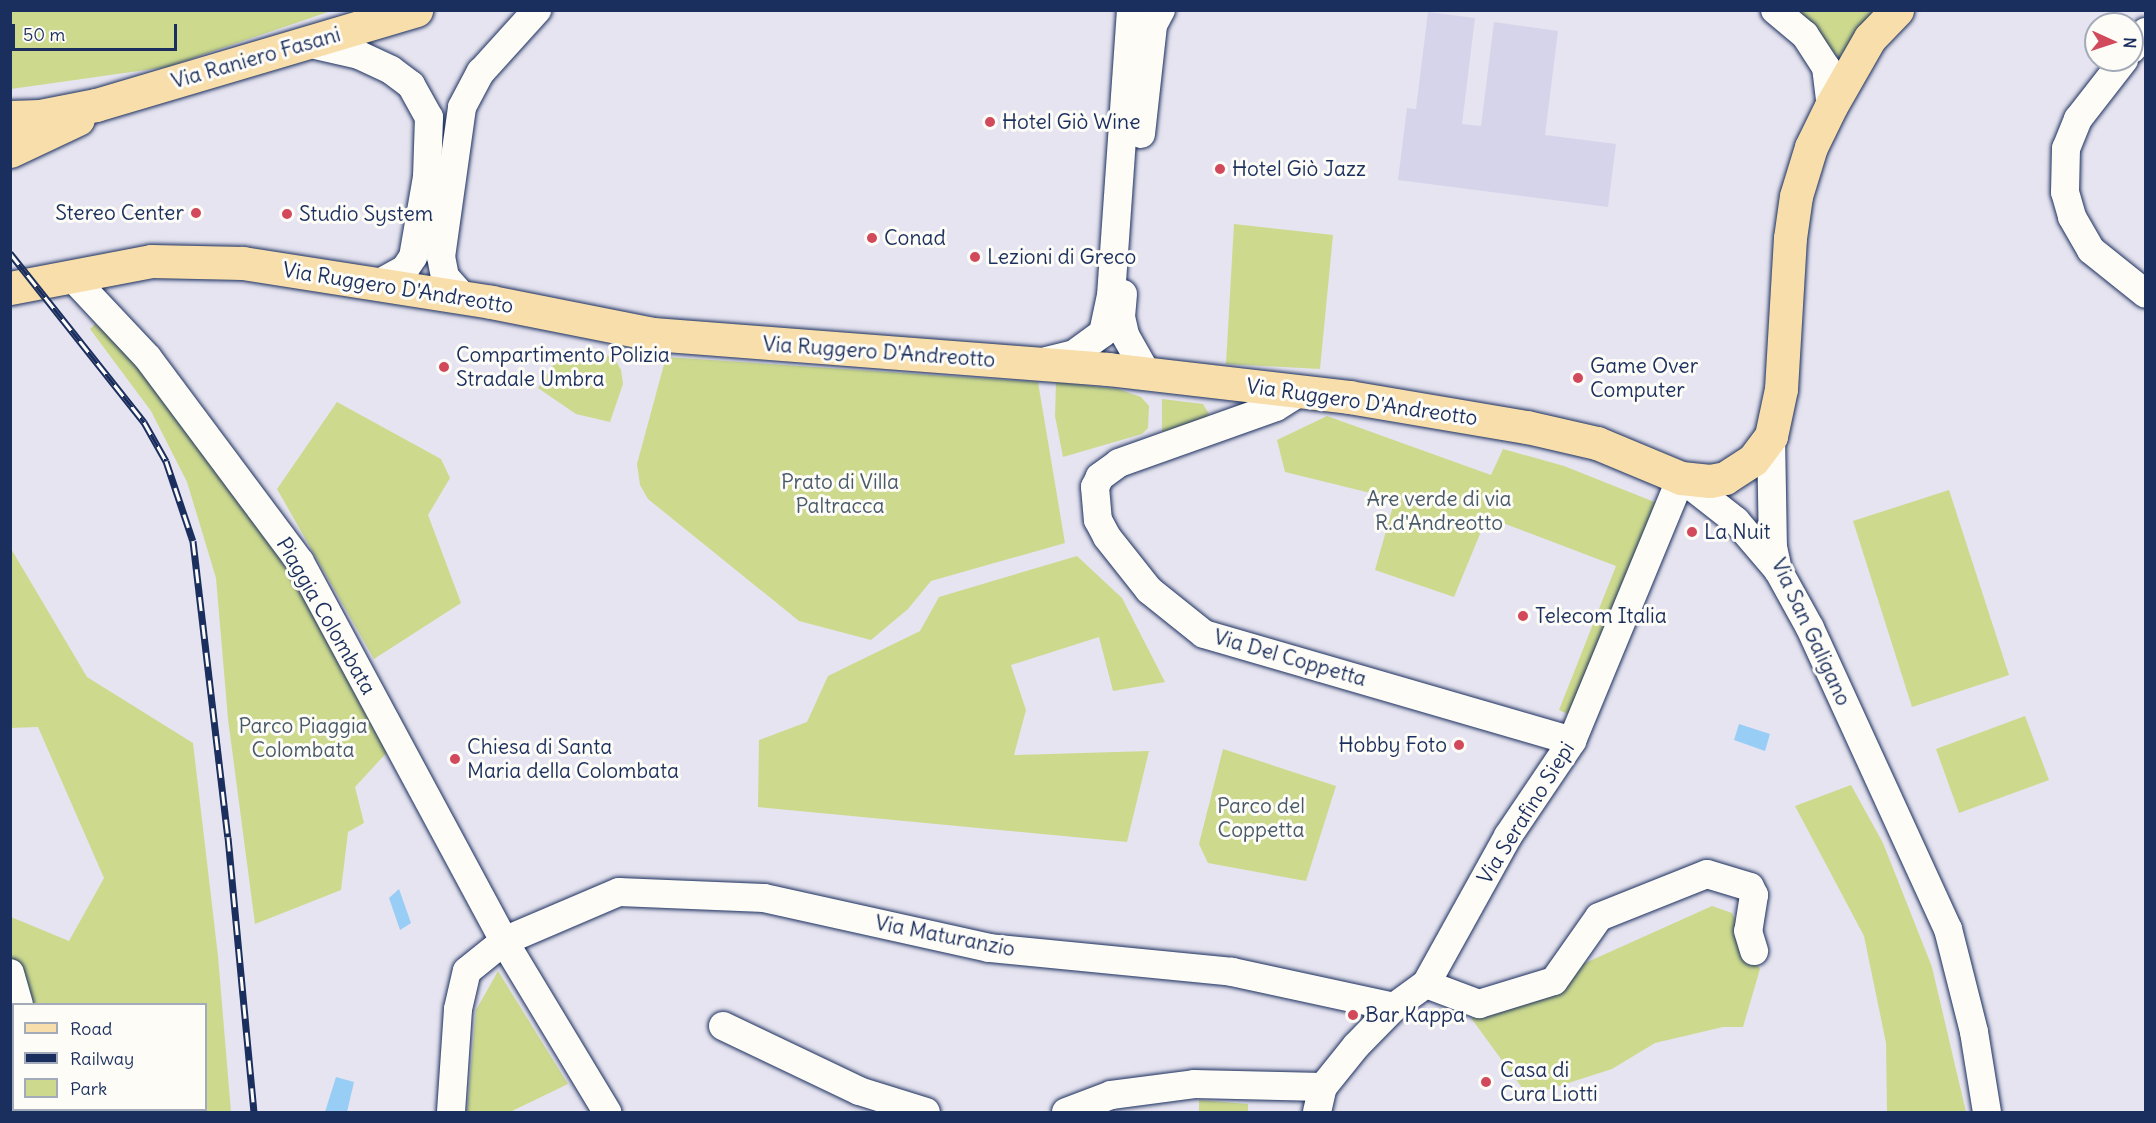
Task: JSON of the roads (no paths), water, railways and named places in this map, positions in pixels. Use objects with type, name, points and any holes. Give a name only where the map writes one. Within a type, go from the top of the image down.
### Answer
[{"type":"main road","name":"Via Raniero Fasani","points":[[10,117],[40,116],[96,105],[416,10]]},
{"type":"main road","name":"Via San Galigano","points":[[1771,436],[1781,389],[1790,238],[1796,196],[1811,147],[1831,106],[1870,38],[1896,10]]},
{"type":"main road","points":[[10,152],[72,123],[96,105]]},
{"type":"main road","name":"Via Ruggero D'Andreotto","points":[[15,285],[151,261],[200,260],[464,298],[653,334],[1147,374],[1300,392],[1527,426],[1597,443],[1681,478],[1710,482],[1725,478],[1753,460],[1771,436]]},
{"type":"street","points":[[464,298],[445,277],[441,256],[462,107],[481,72],[537,10]]},
{"type":"street","points":[[1032,364],[1074,354],[1103,333],[1111,296],[1131,10]]},
{"type":"street","points":[[1147,374],[1132,353],[1121,317],[1153,25],[1161,10]]},
{"type":"street","points":[[1775,10],[1805,35],[1826,67],[1831,106]]},
{"type":"street","points":[[307,43],[359,55],[391,70],[411,85],[429,117],[427,177],[413,257],[405,269],[378,284]]},
{"type":"street","points":[[2115,72],[2078,119],[2066,148],[2065,192],[2072,217],[2091,250],[2145,294]]},
{"type":"street","name":"Piaggia Colombata","points":[[71,276],[148,358],[300,562],[504,941],[607,1113]]},
{"type":"street","name":"Via Del Coppetta","points":[[1300,392],[1276,407],[1119,463],[1100,477],[1094,501],[1098,520],[1142,581],[1204,634],[1572,741]]},
{"type":"street","name":"Via San Galigano","points":[[1771,436],[1773,547],[1778,570],[1810,628],[1948,929],[1972,1022],[1987,1113]]},
{"type":"street","name":"Via Ruggero D'Andreotto","points":[[1681,478],[1736,521],[1778,570]]},
{"type":"street","name":"Via Serafino Siepi","points":[[1320,1100],[1394,1007],[1426,984],[1508,836],[1572,741],[1681,478]]},
{"type":"street","points":[[1426,984],[1479,1004],[1554,981],[1599,918],[1707,874],[1750,887],[1754,894],[1748,931],[1754,951]]},
{"type":"street","name":"Via Maturanzio","points":[[451,1113],[458,1009],[467,971],[504,941],[619,892],[764,898],[989,948],[1232,972],[1394,1007]]},
{"type":"street","points":[[10,973],[18,1003]]},
{"type":"street","points":[[723,1026],[858,1090],[926,1113]]},
{"type":"street","points":[[1066,1113],[1111,1095],[1194,1084],[1320,1100]]},
{"type":"water","points":[[1739,724],[1770,734],[1765,751],[1734,740]]},
{"type":"water","points":[[399,889],[411,923],[400,930],[389,898]]},
{"type":"water","points":[[336,1077],[354,1082],[347,1112],[325,1112]]},
{"type":"railway","points":[[10,253],[144,422],[166,461],[193,541],[228,837],[254,1112]]},
{"type":"place","name":"Hotel Giò Wine","points":[[990,122]]},
{"type":"place","name":"Hotel Giò Jazz","points":[[1220,169]]},
{"type":"place","name":"Stereo Center","points":[[196,213]]},
{"type":"place","name":"Studio System","points":[[287,214]]},
{"type":"place","name":"Conad","points":[[872,238]]},
{"type":"place","name":"Lezioni di Greco","points":[[975,257]]},
{"type":"place","name":"Compartimento Polizia Stradale Umbra","points":[[444,367]]},
{"type":"place","name":"Game Over Computer","points":[[1578,378]]},
{"type":"place","name":"La Nuit","points":[[1692,532]]},
{"type":"place","name":"Telecom Italia","points":[[1523,616]]},
{"type":"place","name":"Hobby Foto","points":[[1459,745]]},
{"type":"place","name":"Chiesa di Santa Maria della Colombata","points":[[455,759]]},
{"type":"place","name":"Bar Kappa","points":[[1353,1015]]},
{"type":"place","name":"Casa di Cura Liotti","points":[[1486,1082]]},
{"type":"park label","name":"Prato di Villa Paltracca","points":[[840,494]]},
{"type":"park label","name":"Are verde di via R.d'Andreotto","points":[[1439,511]]},
{"type":"park label","name":"Parco Piaggia Colombata","points":[[303,738]]},
{"type":"park label","name":"Parco del Coppetta","points":[[1261,818]]}]
